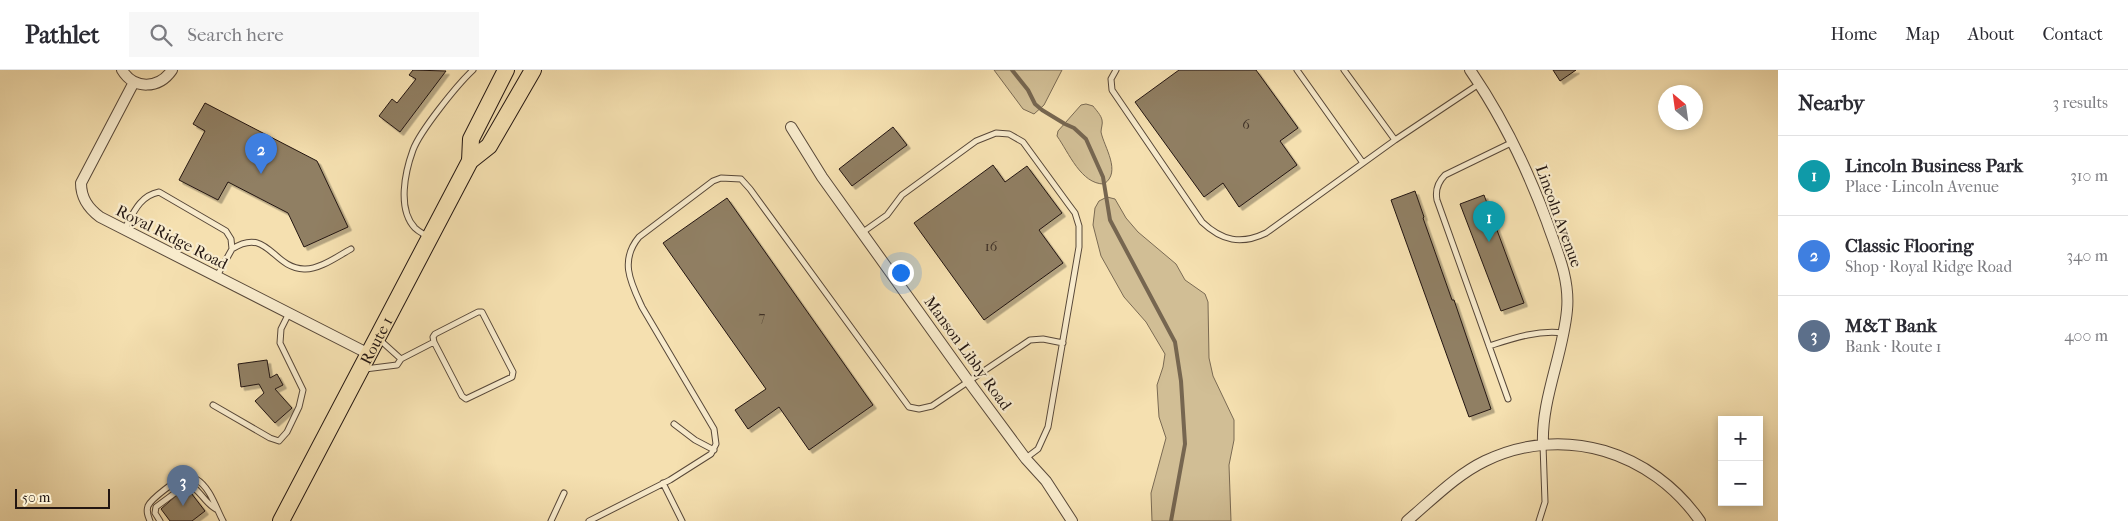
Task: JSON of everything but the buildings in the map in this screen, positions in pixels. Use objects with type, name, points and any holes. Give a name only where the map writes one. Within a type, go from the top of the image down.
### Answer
[{"type":"main road","name":"Route 1","points":[[470,161],[471,140],[506,70]]},
{"type":"main road","name":"Route 1","points":[[281,521],[470,161],[489,146],[533,70]]},
{"type":"street","points":[[122,70],[134,82],[142,85],[156,83],[164,79],[172,70]]},
{"type":"street","name":"Lincoln Avenue","points":[[1470,70],[1513,141],[1531,180],[1563,267],[1567,297],[1563,333],[1543,424],[1543,445]]},
{"type":"street","name":"Royal Ridge Road","points":[[134,82],[81,183],[81,191],[89,208],[100,217],[124,230],[369,354]]},
{"type":"street","name":"Manson Libby Road","points":[[791,127],[822,176],[969,382],[1026,459],[1046,481],[1072,521]]},
{"type":"street","points":[[1407,521],[1455,481],[1484,462],[1513,451],[1543,445],[1593,448],[1613,453],[1637,463],[1670,485],[1700,521]]},
{"type":"lane","points":[[430,238],[416,228],[408,216],[405,186],[407,170],[417,141],[445,102],[473,70]]},
{"type":"lane","points":[[1116,70],[1111,79],[1112,90],[1202,222],[1220,236],[1242,241],[1266,233],[1394,140],[1480,84]]},
{"type":"lane","points":[[1297,70],[1363,163]]},
{"type":"lane","points":[[1344,70],[1394,140]]},
{"type":"lane","points":[[863,232],[887,215],[902,195],[976,141],[996,133],[1017,138],[1023,142],[1075,213],[1079,226],[1078,260],[1048,427],[1038,449],[1026,459]]},
{"type":"lane","points":[[1508,399],[1437,200],[1436,190],[1441,179],[1445,176],[1513,141]]},
{"type":"lane","points":[[589,521],[663,483],[704,459],[714,450],[716,444],[714,429],[642,308],[633,287],[627,263],[632,246],[639,238],[713,181],[721,178],[740,179],[750,189],[906,405],[919,409],[932,406],[1030,340],[1043,339],[1063,343]]},
{"type":"lane","points":[[124,230],[138,204],[149,195],[159,192],[226,232],[231,239],[232,249]]},
{"type":"lane","points":[[216,277],[232,249],[247,241],[263,245],[292,266],[303,269],[314,267],[351,249]]},
{"type":"lane","points":[[478,312],[482,312],[513,372],[512,377],[468,399],[463,398],[434,342],[433,337],[435,334],[478,312]]},
{"type":"lane","points":[[213,406],[270,438],[279,440],[284,436],[300,407],[303,390],[280,343],[279,336],[289,314]]},
{"type":"lane","points":[[1489,346],[1535,333],[1547,331],[1563,333]]},
{"type":"lane","points":[[378,338],[402,359]]},
{"type":"lane","points":[[361,369],[397,364],[402,359],[434,342]]},
{"type":"lane","points":[[674,424],[714,450]]},
{"type":"lane","points":[[1539,521],[1545,502],[1543,445]]},
{"type":"lane","points":[[150,521],[147,512],[150,503],[177,481],[186,477],[197,479],[214,502],[224,521]]},
{"type":"lane","points":[[663,483],[682,521]]},
{"type":"lane","points":[[160,521],[155,514],[156,507],[187,484],[192,486],[210,506],[216,509]]},
{"type":"lane","points":[[551,521],[564,493]]},
{"type":"shaded area","points":[[994,70],[1062,70],[1044,105],[1034,114],[1023,109]]},
{"type":"shaded area","points":[[1081,105],[1093,106],[1100,114],[1102,120],[1101,132],[1112,166],[1112,173],[1104,184],[1096,183],[1082,173],[1057,136],[1058,131]]},
{"type":"shaded area","points":[[1107,197],[1115,199],[1126,218],[1138,232],[1176,264],[1185,280],[1205,294],[1208,302],[1209,358],[1213,376],[1234,420],[1234,440],[1229,465],[1231,521],[1152,521],[1151,493],[1166,438],[1159,417],[1157,385],[1165,354],[1146,322],[1124,297],[1101,256],[1093,225],[1095,208],[1099,201]]},
{"type":"waterway","points":[[1012,70],[1028,90],[1035,104],[1074,128],[1086,139],[1103,177],[1110,220],[1175,342],[1181,381],[1185,444],[1171,521]]},
{"type":"place","name":"Classic Flooring","points":[[261,174]]},
{"type":"place","name":"Lincoln Business Park","points":[[1489,242]]},
{"type":"place","name":"M&T Bank","points":[[183,506]]}]
